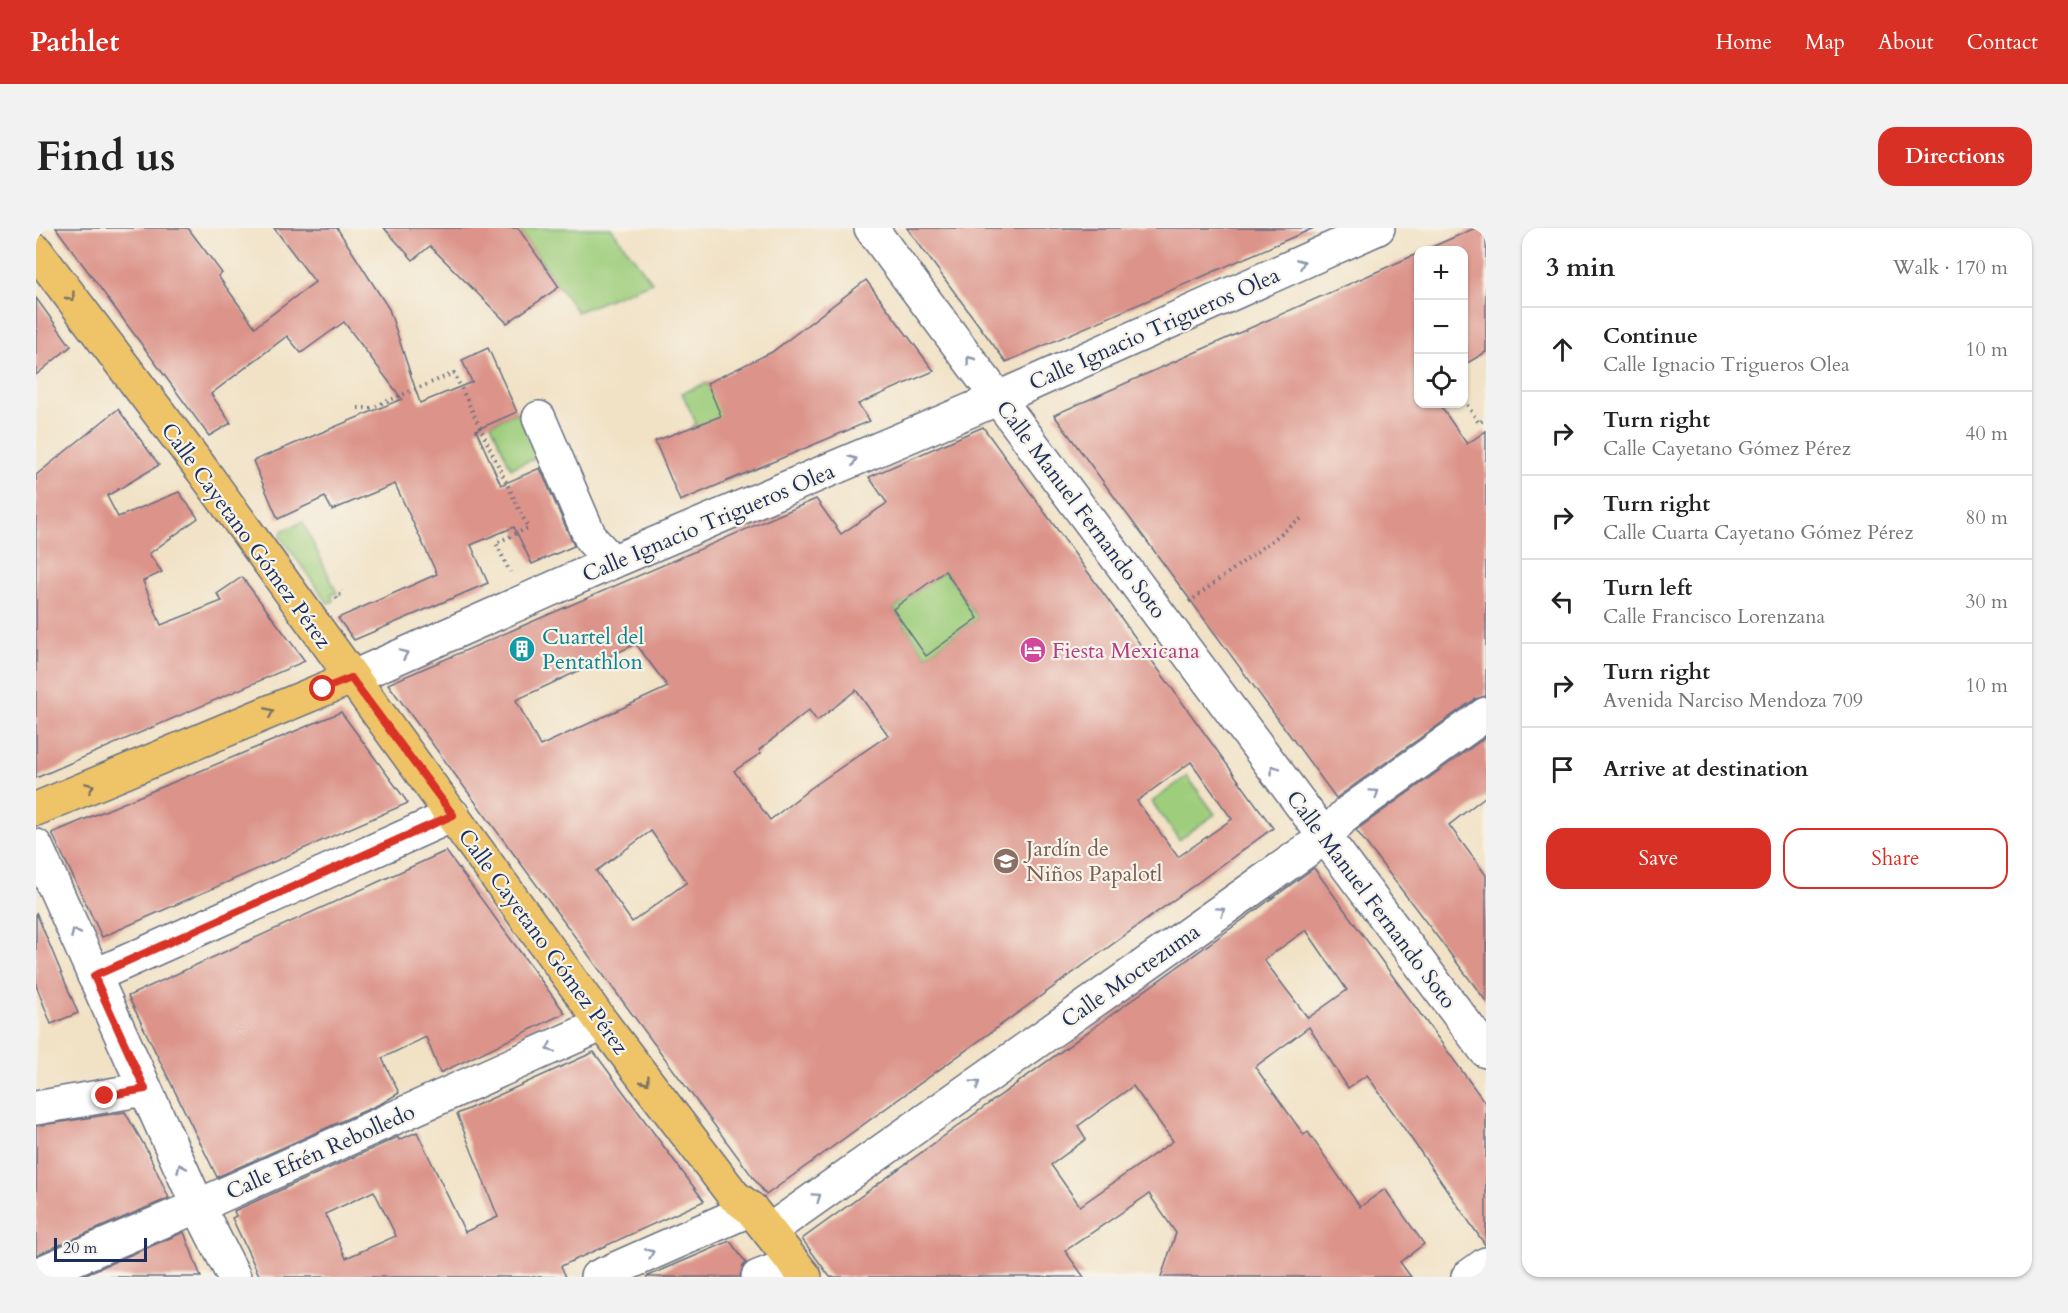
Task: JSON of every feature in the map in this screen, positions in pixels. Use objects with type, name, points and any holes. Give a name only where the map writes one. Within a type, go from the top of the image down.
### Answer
[{"type":"main road","name":"Calle Cayetano Gómez Pérez","points":[[36,251],[202,471],[603,1023],[734,1197],[760,1220],[799,1270]]},
{"type":"main road","name":"Calle Ignacio Trigueros Olea","points":[[36,810],[351,678]]},
{"type":"street","name":"Calle Manuel Fernando Soto","points":[[871,228],[1324,838],[1486,1051]]},
{"type":"street","name":"Calle Ignacio Trigueros Olea","points":[[351,678],[612,562],[999,398],[1378,228]]},
{"type":"street","points":[[539,418],[591,539],[612,562]]},
{"type":"street","name":"Calle Moctezuma","points":[[597,1277],[760,1220],[1324,838],[1346,814],[1486,714]]},
{"type":"street","points":[[94,976],[453,815]]},
{"type":"street","points":[[36,846],[198,1206],[234,1277]]},
{"type":"street","name":"Calle Efrén Rebolledo","points":[[36,1275],[198,1206],[603,1023]]},
{"type":"street","points":[[36,1108],[145,1089]]},
{"type":"street","points":[[1468,1277],[1486,1264]]},
{"type":"street","points":[[758,1277],[799,1270]]},
{"type":"path","points":[[358,408],[371,408],[454,373],[528,528],[496,543],[512,578]]},
{"type":"path","points":[[1468,406],[1479,423],[1486,418]]},
{"type":"path","points":[[1191,601],[1302,518]]},
{"type":"green space","points":[[518,228],[611,228],[652,282],[577,312]]},
{"type":"green space","points":[[707,383],[754,470],[715,486],[690,428],[696,423],[682,393]]},
{"type":"green space","points":[[517,412],[539,457],[511,468],[491,424]]},
{"type":"green space","points":[[303,522],[337,593],[331,595],[334,601],[328,603],[280,536],[283,530]]},
{"type":"green space","points":[[945,571],[978,618],[926,656],[893,609]]},
{"type":"green space","points":[[1187,776],[1215,814],[1179,840],[1152,802]]},
{"type":"building","points":[[56,228],[188,228],[222,273],[218,276],[255,327],[315,282],[274,228],[337,228],[389,309],[420,403],[472,382],[462,360],[488,348],[517,412],[476,430],[501,485],[540,468],[574,546],[532,564],[514,527],[471,545],[488,583],[354,640],[338,618],[437,574],[395,484],[332,510],[325,497],[278,519],[253,461],[402,399],[344,322],[301,353],[287,336],[211,394],[231,423],[209,436]]},
{"type":"building","points":[[384,228],[518,228],[559,287],[507,323],[430,246],[413,260]]},
{"type":"building","points":[[907,228],[1314,228],[1006,362]]},
{"type":"building","points":[[1475,228],[1486,228],[1486,352],[1468,363],[1468,246],[1434,246]]},
{"type":"building","points":[[1414,255],[1414,408],[1442,408],[1467,444],[1486,431],[1486,696],[1475,699],[1336,798],[1054,415]]},
{"type":"building","points":[[866,280],[934,371],[858,404],[870,421],[680,501],[655,441],[721,416],[707,383],[772,352]]},
{"type":"building","points":[[36,298],[71,346],[36,375]]},
{"type":"building","points":[[118,409],[159,465],[107,496],[118,517],[179,492],[198,518],[149,554],[162,572],[143,581],[161,625],[222,601],[217,594],[242,577],[305,661],[36,778],[36,475]]},
{"type":"building","points":[[983,427],[1273,828],[766,1195],[388,684],[816,499],[841,534],[887,503],[869,477]],"holes":[[[945,571],[978,618],[926,656],[893,609]],[[636,644],[668,687],[540,746],[516,700]],[[856,690],[888,735],[811,788],[770,820],[734,771],[761,753],[759,750],[809,710],[817,721]],[[1191,762],[1232,819],[1178,857],[1137,801]],[[651,831],[687,882],[632,922],[596,871]]]},
{"type":"building","points":[[341,712],[408,803],[102,937],[52,833]]},
{"type":"building","points":[[1486,737],[1486,796],[1449,825],[1486,875],[1486,1001],[1356,830]]},
{"type":"building","points":[[446,851],[565,1013],[440,1073],[426,1037],[382,1058],[399,1093],[382,1103],[217,1177],[128,996]]},
{"type":"building","points":[[1314,868],[1486,1104],[1486,1246],[1367,1075],[1348,1088],[1309,1027],[1255,1067],[1304,1135],[1308,1132],[1360,1207],[1385,1189],[1424,1244],[1400,1262],[1411,1277],[1161,1277],[1176,1233],[1149,1194],[1065,1251],[1084,1277],[830,1277],[802,1239]],"holes":[[[1306,930],[1347,990],[1308,1018],[1264,960]],[[1133,1086],[1173,1141],[1080,1206],[1051,1165],[1086,1139],[1078,1126]]]},
{"type":"building","points":[[36,912],[78,1013],[51,1024],[36,985]]},
{"type":"building","points":[[594,1052],[704,1201],[561,1266],[566,1277],[260,1277],[232,1218],[236,1216],[234,1211],[398,1137],[399,1140],[417,1132],[465,1232],[498,1217],[457,1114]],"holes":[[[374,1191],[396,1236],[346,1258],[325,1214]]]},
{"type":"building","points":[[125,1112],[147,1150],[169,1198],[36,1255],[36,1126]]},
{"type":"building","points":[[184,1232],[201,1277],[79,1277]]},
{"type":"building","points":[[730,1241],[746,1263],[740,1277],[646,1277]]},
{"type":"place","name":"Cuartel del Pentathlon","points":[[522,649]]},
{"type":"place","name":"Fiesta Mexicana","points":[[1033,650]]},
{"type":"place","name":"Jardín de Niños Papalotl","points":[[1006,861]]},
{"type":"route","points":[[105,1096],[145,1089],[94,976],[453,815],[351,678],[323,689]]}]
